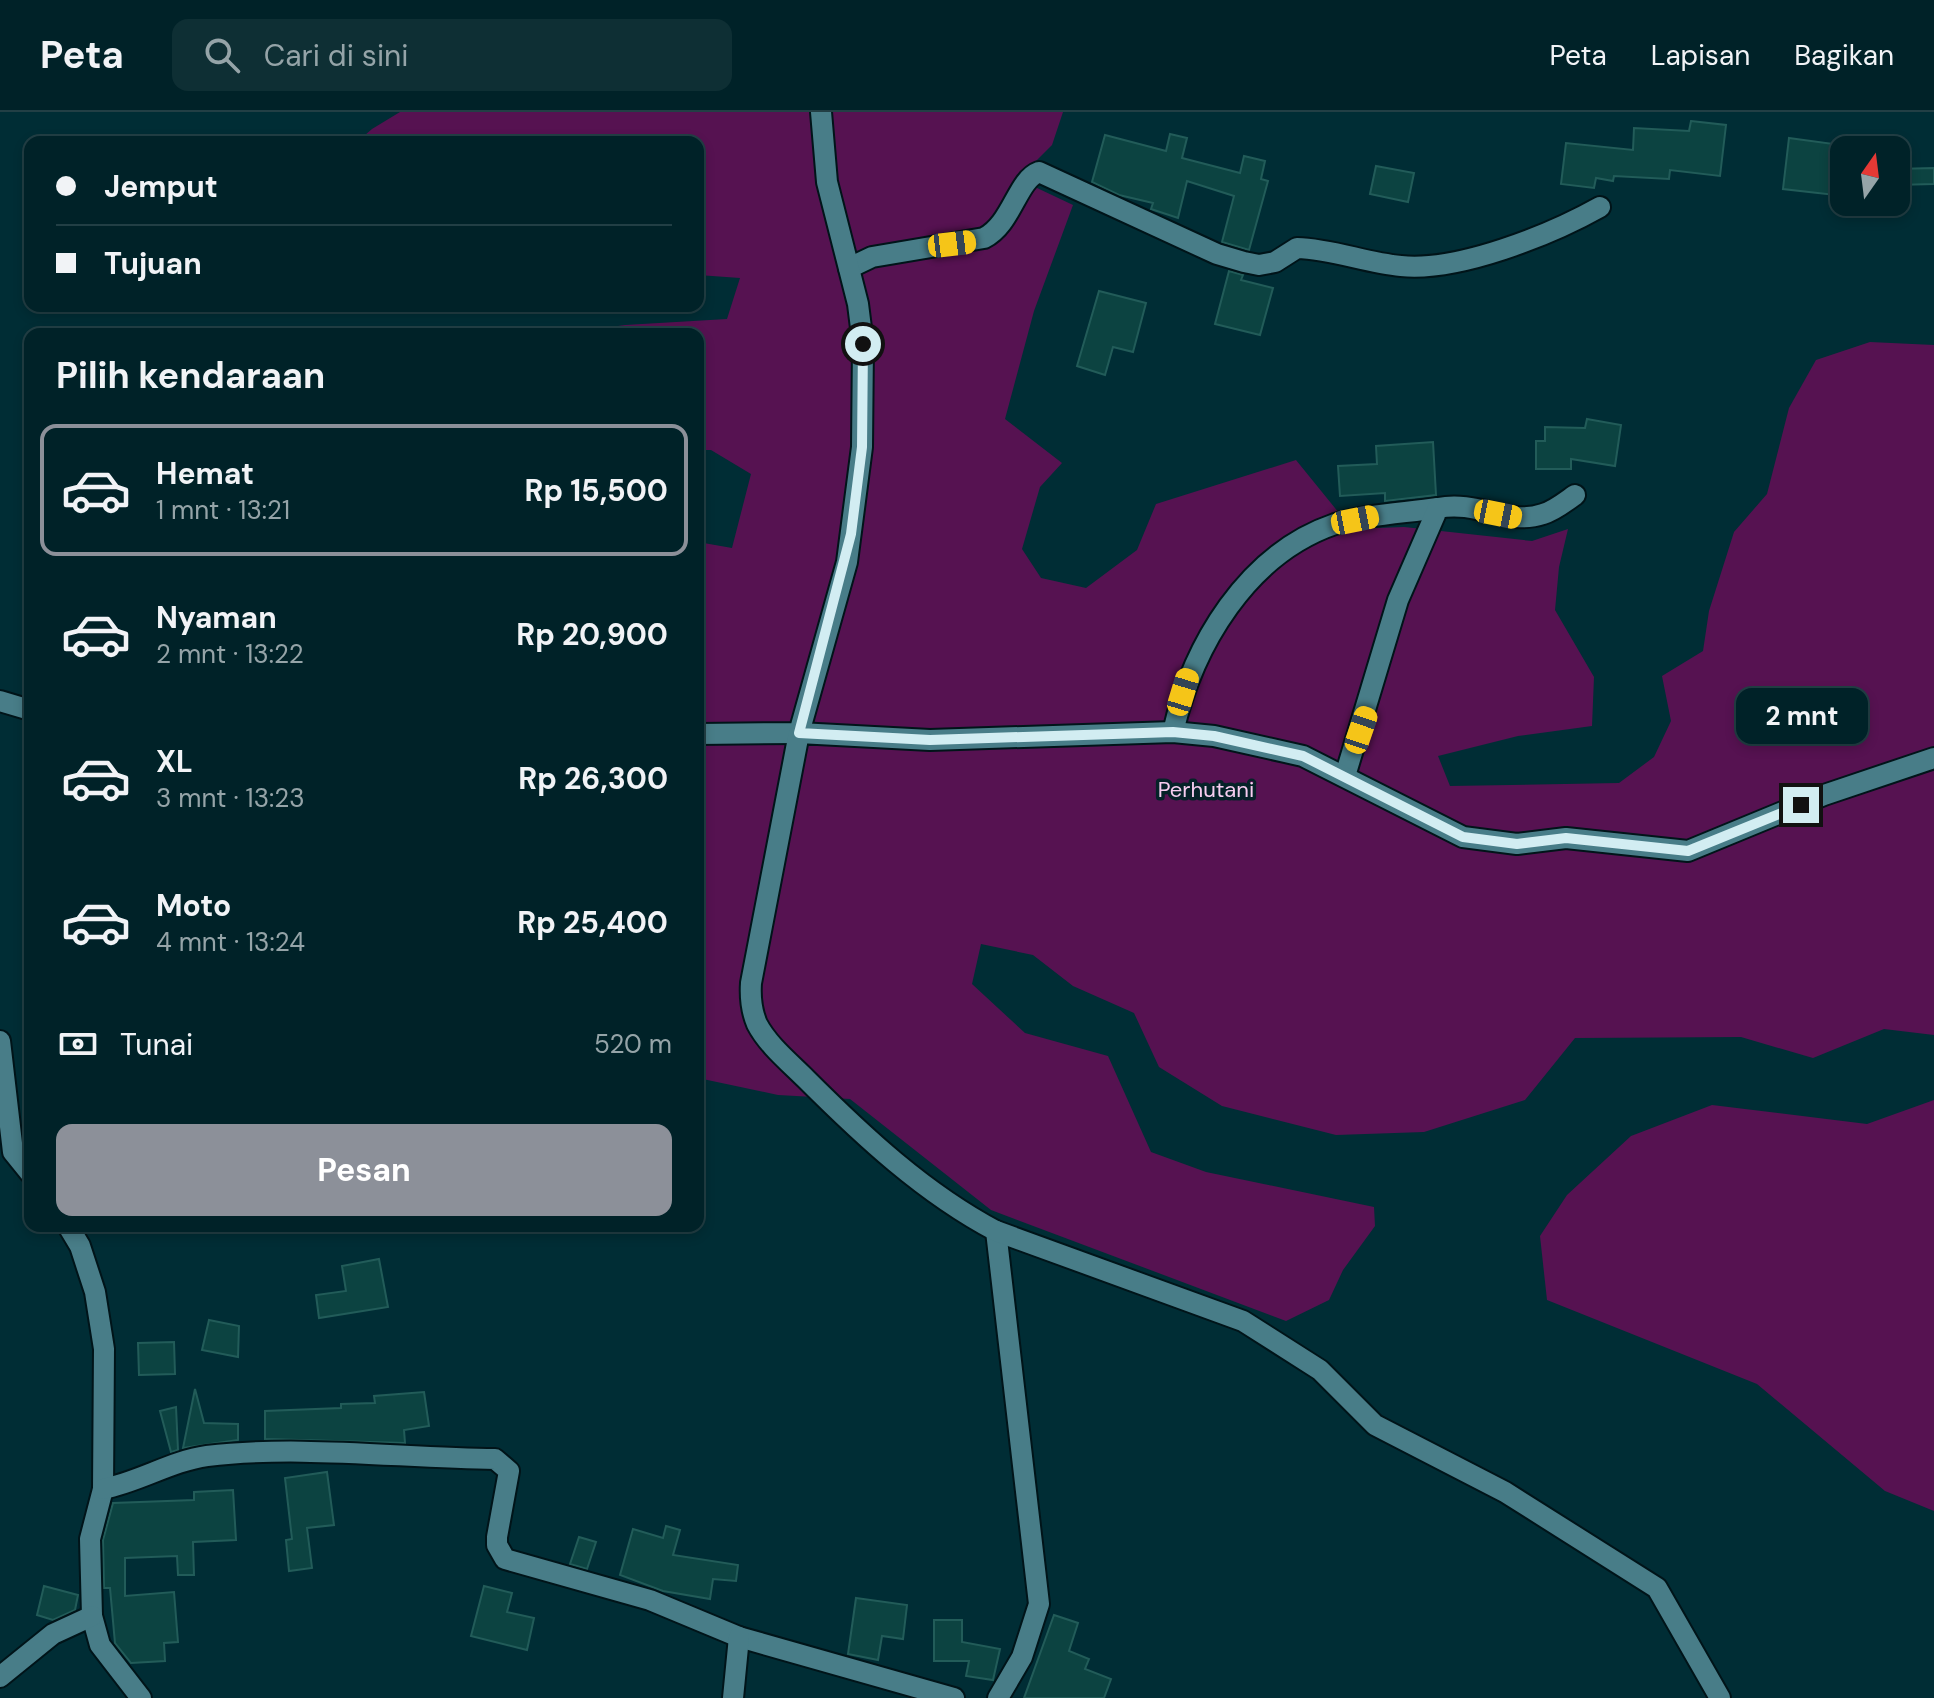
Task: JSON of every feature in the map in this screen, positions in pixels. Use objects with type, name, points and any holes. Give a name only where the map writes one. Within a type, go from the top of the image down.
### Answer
[{"type":"street","points":[[821,112],[827,182],[849,268],[863,344],[861,476],[847,562],[799,733],[751,983],[750,1003],[758,1026],[776,1049],[887,1155],[940,1197],[996,1231],[1243,1321],[1320,1370],[1375,1425],[1505,1492],[1657,1588],[1720,1698]]},
{"type":"street","points":[[849,268],[872,257],[984,238],[996,232],[1027,180],[1039,172],[1217,254],[1259,265],[1275,262],[1297,248],[1398,266],[1434,266],[1531,241],[1600,207]]},
{"type":"street","points":[[1173,732],[1188,677],[1202,645],[1270,558],[1299,540],[1337,524],[1438,508],[1471,505],[1498,514],[1529,517],[1551,511],[1575,495]]},
{"type":"street","points":[[1345,776],[1398,600],[1438,508]]},
{"type":"street","points":[[0,701],[24,708]]},
{"type":"street","points":[[704,734],[799,733],[930,740],[1173,732],[1255,743],[1303,756],[1463,837],[1517,844],[1566,838],[1688,851],[1824,795],[1934,758]]},
{"type":"street","points":[[0,1041],[13,1152],[24,1166]]},
{"type":"street","points":[[996,1231],[1039,1604],[1022,1657],[998,1698]]},
{"type":"street","points":[[72,1232],[80,1246],[95,1292],[104,1349],[103,1489],[90,1539],[92,1616],[100,1645],[141,1698]]},
{"type":"street","points":[[103,1489],[130,1483],[207,1456],[325,1454],[495,1459],[509,1471],[497,1537],[500,1553],[505,1559],[650,1600],[739,1637],[954,1698]]},
{"type":"street","points":[[0,1677],[53,1634],[92,1616]]},
{"type":"street","points":[[733,1698],[739,1637]]},
{"type":"green space","name":"Perhutani","points":[[400,112],[1063,112],[1052,145],[1018,179],[1073,205],[1034,311],[1005,419],[1062,463],[1040,487],[1022,549],[1041,578],[1086,588],[1137,550],[1156,504],[1296,460],[1352,529],[1404,527],[1532,541],[1568,529],[1559,567],[1555,610],[1594,677],[1592,726],[1518,736],[1438,756],[1450,786],[1619,783],[1654,757],[1671,721],[1662,676],[1703,651],[1709,611],[1734,532],[1767,494],[1789,408],[1816,360],[1870,342],[1934,345],[1934,1035],[1884,1029],[1813,1058],[1741,1037],[1575,1038],[1525,1100],[1424,1132],[1336,1135],[1222,1106],[1159,1067],[1134,1013],[1073,986],[1033,955],[981,944],[972,984],[1025,1033],[1108,1056],[1151,1152],[1206,1172],[1374,1207],[1375,1226],[1343,1270],[1329,1300],[1286,1321],[991,1210],[850,1099],[778,1095],[704,1079],[704,543],[732,548],[751,474],[711,450],[704,450],[704,328],[604,328],[727,319],[740,278],[704,275],[704,136],[364,136]]},
{"type":"green space","points":[[1934,1100],[1934,1511],[1885,1491],[1757,1384],[1547,1300],[1540,1236],[1567,1195],[1631,1136],[1712,1105],[1867,1124]]},
{"type":"building","points":[[1691,121],[1726,125],[1720,176],[1670,170],[1669,179],[1614,176],[1613,181],[1596,178],[1594,188],[1561,184],[1566,143],[1633,150],[1634,128],[1689,131]]},
{"type":"building","points":[[1170,134],[1187,138],[1182,158],[1240,173],[1244,156],[1265,161],[1261,179],[1268,181],[1249,250],[1222,242],[1234,196],[1187,181],[1178,218],[1151,209],[1153,203],[1119,195],[1092,182],[1105,135],[1166,151]]},
{"type":"building","points":[[1789,138],[1830,144],[1830,194],[1783,189]]},
{"type":"building","points":[[1376,166],[1414,173],[1408,202],[1370,194]]},
{"type":"building","points":[[1934,168],[1934,184],[1910,185],[1910,169]]},
{"type":"building","points":[[1229,271],[1243,275],[1241,280],[1273,288],[1260,335],[1215,324]]},
{"type":"building","points":[[1099,291],[1146,303],[1133,352],[1113,347],[1105,375],[1077,366]]},
{"type":"building","points":[[1587,419],[1621,425],[1615,466],[1571,459],[1571,469],[1536,469],[1536,441],[1545,441],[1545,427],[1585,428]]},
{"type":"building","points":[[1433,442],[1436,495],[1385,501],[1385,493],[1340,496],[1338,466],[1377,464],[1376,446]]},
{"type":"building","points":[[379,1259],[388,1307],[319,1318],[316,1295],[346,1291],[342,1266]]},
{"type":"building","points":[[209,1320],[239,1326],[238,1357],[202,1350]]},
{"type":"building","points":[[174,1342],[175,1374],[139,1375],[138,1343]]},
{"type":"building","points":[[195,1389],[204,1423],[238,1424],[238,1440],[183,1448]]},
{"type":"building","points":[[424,1392],[429,1426],[404,1430],[405,1443],[265,1439],[265,1411],[341,1408],[341,1404],[375,1403],[374,1396]]},
{"type":"building","points":[[176,1407],[178,1450],[171,1452],[160,1411]]},
{"type":"building","points":[[327,1472],[334,1525],[307,1528],[312,1568],[289,1571],[286,1540],[292,1539],[285,1478]]},
{"type":"building","points":[[233,1490],[236,1540],[193,1542],[194,1575],[178,1575],[177,1556],[125,1558],[125,1596],[174,1592],[178,1642],[164,1643],[165,1661],[131,1663],[115,1643],[110,1588],[104,1588],[103,1540],[113,1503],[194,1500],[194,1492]]},
{"type":"building","points":[[666,1526],[680,1530],[673,1555],[738,1565],[736,1581],[713,1579],[710,1599],[663,1591],[620,1575],[633,1529],[663,1538]]},
{"type":"building","points":[[579,1537],[596,1542],[587,1569],[570,1564]]},
{"type":"building","points":[[44,1586],[78,1595],[75,1610],[53,1620],[37,1615]]},
{"type":"building","points":[[484,1586],[512,1593],[507,1612],[534,1618],[527,1650],[471,1636]]},
{"type":"building","points":[[856,1598],[907,1605],[903,1639],[882,1636],[878,1660],[848,1654]]},
{"type":"building","points":[[1054,1615],[1078,1623],[1069,1651],[1089,1659],[1085,1669],[1111,1679],[1104,1698],[1024,1698]]},
{"type":"building","points":[[934,1620],[962,1620],[962,1642],[1000,1649],[993,1680],[966,1676],[969,1661],[934,1661]]},
{"type":"route","points":[[863,344],[861,476],[847,562],[799,733],[896,740],[1173,732],[1214,736],[1303,756],[1463,837],[1517,844],[1566,838],[1688,851],[1732,836],[1801,805]]}]
